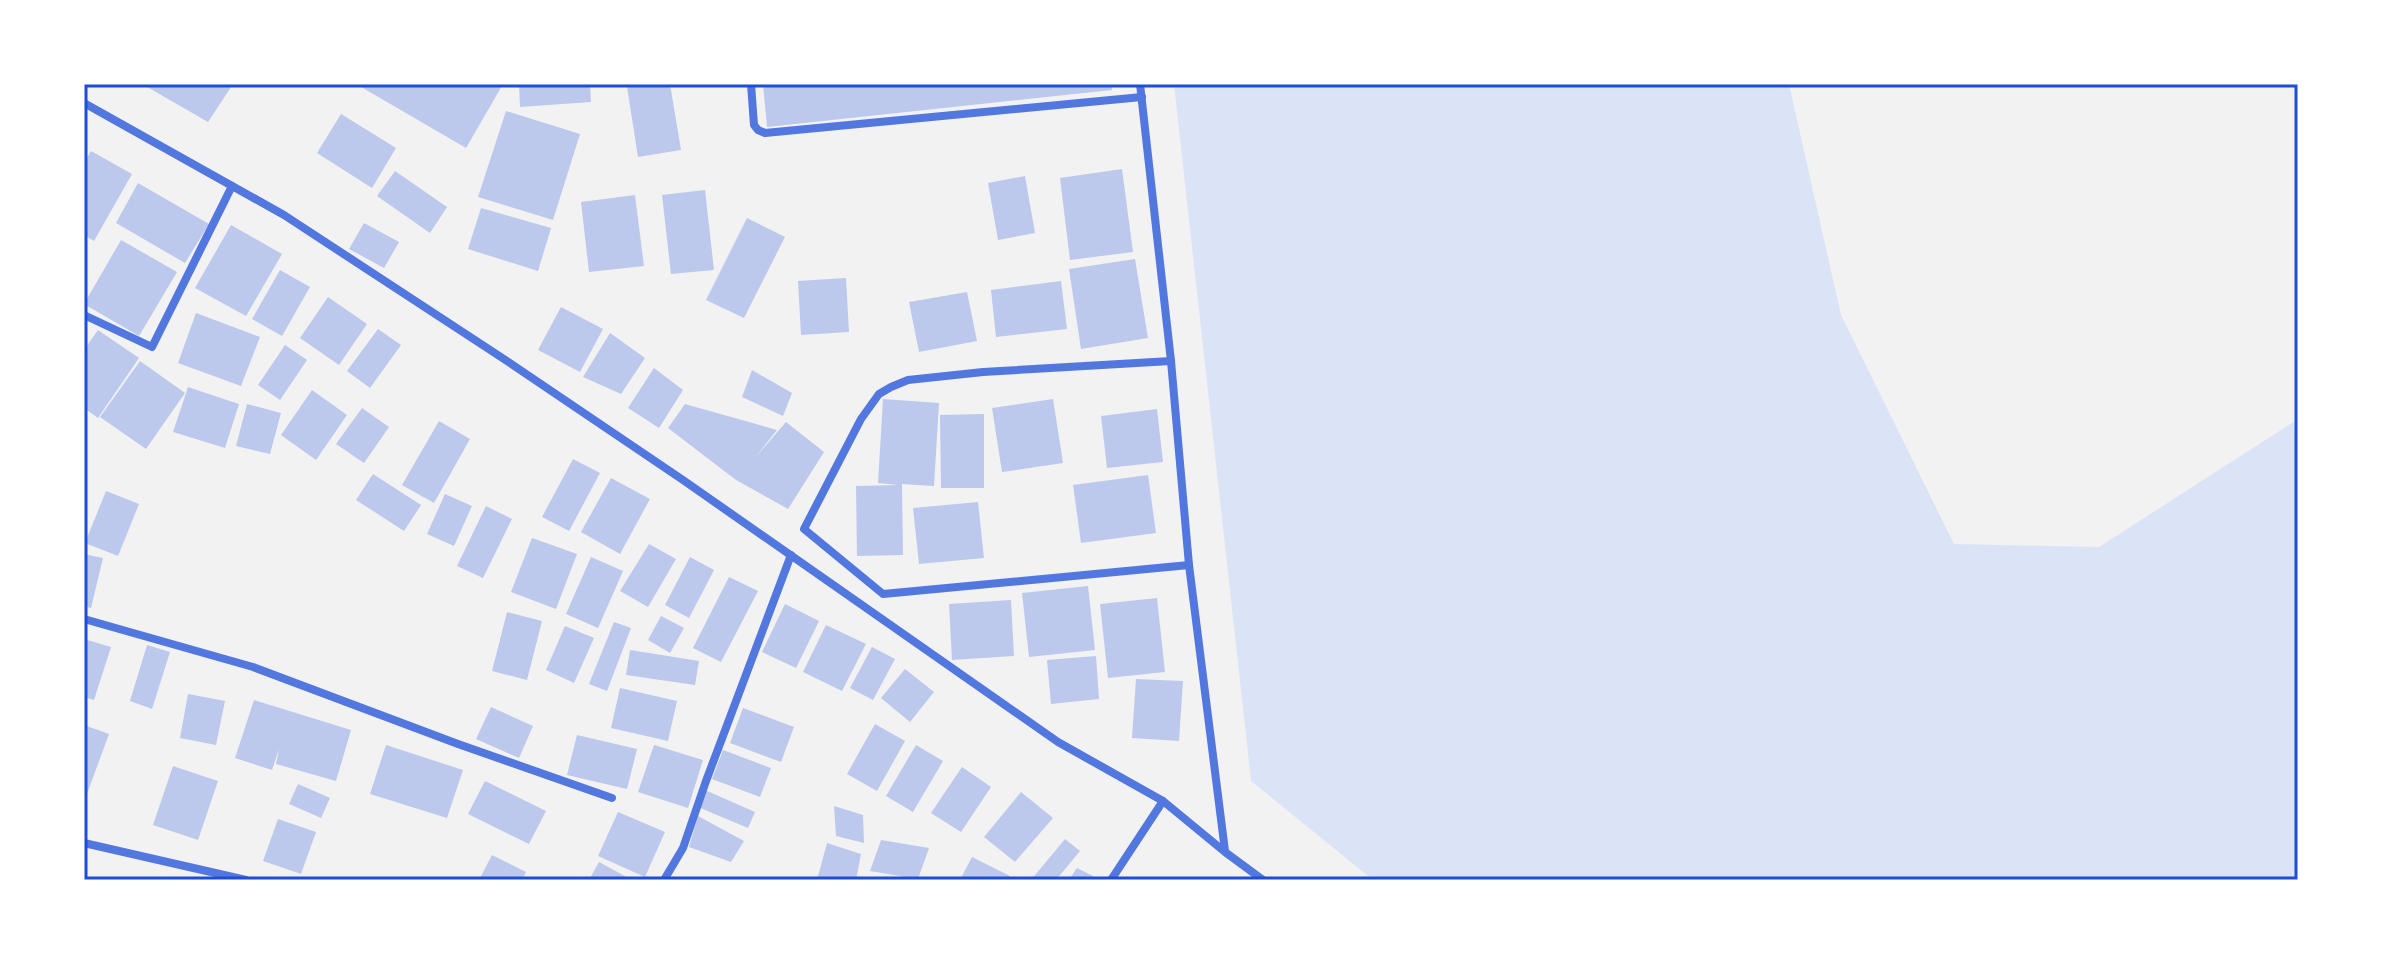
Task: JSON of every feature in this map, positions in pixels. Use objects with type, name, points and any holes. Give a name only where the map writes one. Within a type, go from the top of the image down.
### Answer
[{"type":"street","points":[[751,84],[754,125],[765,133],[1142,97]]},
{"type":"street","points":[[1140,84],[1171,361],[1189,565],[1225,852]]},
{"type":"street","points":[[84,103],[284,215],[507,361],[1058,742],[1163,801],[1263,880]]},
{"type":"street","points":[[84,315],[152,347],[232,186]]},
{"type":"street","points":[[1171,361],[983,372],[908,380],[891,387],[879,394],[861,419],[804,529],[883,594],[1189,565]]},
{"type":"street","points":[[664,880],[687,838],[791,555]]},
{"type":"street","points":[[84,619],[253,667],[612,798]]},
{"type":"street","points":[[1111,880],[1163,801]]},
{"type":"street","points":[[84,843],[246,880]]},
{"type":"shaded area","points":[[1174,84],[1789,84],[1841,315],[1954,544],[2099,547],[2298,419],[2298,880],[1373,880],[1251,781]]},
{"type":"building","points":[[142,84],[233,84],[208,122]]},
{"type":"building","points":[[356,84],[503,84],[466,148]]},
{"type":"building","points":[[519,84],[590,84],[591,102],[520,107]]},
{"type":"building","points":[[670,84],[681,150],[638,157],[627,87]]},
{"type":"building","points":[[763,84],[1112,84],[1112,90],[767,127]]},
{"type":"building","points":[[506,111],[580,134],[553,220],[478,197]]},
{"type":"building","points":[[341,114],[396,148],[372,188],[317,153]]},
{"type":"building","points":[[91,151],[132,174],[94,241],[84,235],[84,163]]},
{"type":"building","points":[[1122,169],[1133,252],[1070,260],[1060,178]]},
{"type":"building","points":[[395,171],[447,207],[430,233],[377,196]]},
{"type":"building","points":[[1025,176],[1035,233],[998,240],[988,183]]},
{"type":"building","points":[[138,183],[209,224],[185,263],[116,223]]},
{"type":"building","points":[[705,190],[714,270],[671,274],[662,195]]},
{"type":"building","points":[[635,195],[644,266],[589,272],[581,202]]},
{"type":"building","points":[[481,208],[551,228],[538,271],[468,249]]},
{"type":"building","points":[[747,218],[785,237],[744,318],[706,300]]},
{"type":"building","points":[[364,223],[399,242],[384,268],[349,249]]},
{"type":"building","points":[[231,225],[282,254],[246,316],[195,288]]},
{"type":"building","points":[[121,240],[177,272],[139,336],[84,304]]},
{"type":"building","points":[[1135,259],[1148,338],[1081,349],[1069,269]]},
{"type":"building","points":[[280,270],[310,287],[282,336],[252,319]]},
{"type":"building","points":[[846,278],[849,332],[801,335],[798,281]]},
{"type":"building","points":[[1061,281],[1067,329],[996,337],[991,290]]},
{"type":"building","points":[[967,292],[977,341],[919,352],[909,302]]},
{"type":"building","points":[[328,297],[367,324],[339,365],[300,338]]},
{"type":"building","points":[[561,307],[603,329],[580,372],[538,350]]},
{"type":"building","points":[[196,313],[260,337],[241,386],[178,363]]},
{"type":"building","points":[[378,329],[401,345],[370,388],[347,371]]},
{"type":"building","points":[[98,330],[139,358],[98,418],[84,408],[84,350]]},
{"type":"building","points":[[610,333],[645,358],[621,394],[583,377]]},
{"type":"building","points":[[285,345],[307,360],[280,400],[258,385]]},
{"type":"building","points":[[140,361],[185,393],[146,449],[100,417]]},
{"type":"building","points":[[654,368],[683,390],[659,428],[628,408]]},
{"type":"building","points":[[752,370],[792,393],[783,416],[742,397]]},
{"type":"building","points":[[188,387],[239,404],[225,448],[173,432]]},
{"type":"building","points":[[312,390],[347,415],[316,460],[281,435]]},
{"type":"building","points":[[883,399],[939,403],[934,486],[902,484],[903,555],[857,556],[856,486],[898,485],[878,483]]},
{"type":"building","points":[[1053,399],[1063,463],[1002,472],[992,408]]},
{"type":"building","points":[[247,404],[281,413],[270,454],[236,446]]},
{"type":"building","points":[[685,404],[777,430],[755,458],[786,422],[824,452],[788,509],[736,480],[668,428]]},
{"type":"building","points":[[362,408],[389,427],[364,463],[336,444]]},
{"type":"building","points":[[1157,409],[1163,462],[1107,468],[1101,416]]},
{"type":"building","points":[[984,414],[984,488],[941,488],[940,415]]},
{"type":"building","points":[[439,421],[470,439],[434,503],[402,485]]},
{"type":"building","points":[[573,459],[600,473],[569,531],[542,517]]},
{"type":"building","points":[[373,474],[421,505],[404,531],[356,500]]},
{"type":"building","points":[[1148,475],[1156,533],[1081,543],[1073,485]]},
{"type":"building","points":[[611,478],[650,499],[620,554],[581,532]]},
{"type":"building","points":[[106,491],[139,504],[118,556],[85,543]]},
{"type":"building","points":[[445,494],[472,506],[454,546],[427,534]]},
{"type":"building","points":[[978,502],[984,558],[919,564],[913,508]]},
{"type":"building","points":[[486,506],[512,519],[483,578],[457,566]]},
{"type":"building","points":[[532,538],[577,554],[556,609],[511,592]]},
{"type":"building","points":[[649,544],[676,559],[648,607],[620,591]]},
{"type":"building","points":[[84,554],[103,558],[91,608],[84,606]]},
{"type":"building","points":[[591,557],[623,571],[598,628],[566,614]]},
{"type":"building","points":[[690,557],[714,570],[689,618],[665,605]]},
{"type":"building","points":[[729,577],[758,591],[721,662],[693,648]]},
{"type":"building","points":[[1088,586],[1095,650],[1029,657],[1022,593]]},
{"type":"building","points":[[1157,598],[1165,672],[1108,678],[1100,604]]},
{"type":"building","points":[[1011,600],[1014,656],[952,660],[949,604]]},
{"type":"building","points":[[785,604],[819,621],[796,668],[762,652]]},
{"type":"building","points":[[507,612],[542,621],[527,680],[492,671]]},
{"type":"building","points":[[661,616],[684,628],[670,653],[648,640]]},
{"type":"building","points":[[614,622],[631,628],[607,691],[589,684]]},
{"type":"building","points":[[826,625],[866,644],[842,691],[803,672]]},
{"type":"building","points":[[565,626],[594,638],[574,683],[546,670]]},
{"type":"building","points":[[84,639],[111,647],[94,700],[84,697]]},
{"type":"building","points":[[147,645],[170,652],[152,709],[130,701]]},
{"type":"building","points":[[872,647],[895,659],[873,700],[850,688]]},
{"type":"building","points":[[630,650],[699,661],[695,685],[626,675]]},
{"type":"building","points":[[1096,656],[1099,699],[1051,704],[1047,660]]},
{"type":"building","points":[[905,669],[934,692],[910,722],[881,698]]},
{"type":"building","points":[[1136,679],[1183,681],[1179,741],[1132,738]]},
{"type":"building","points":[[620,688],[677,701],[668,741],[611,728]]},
{"type":"building","points":[[188,694],[225,701],[216,745],[180,738]]},
{"type":"building","points":[[254,700],[351,730],[336,781],[276,764],[279,749],[272,770],[235,758]]},
{"type":"building","points":[[491,707],[533,726],[519,758],[476,739]]},
{"type":"building","points":[[743,708],[794,727],[781,762],[730,743]]},
{"type":"building","points":[[875,724],[905,741],[877,791],[847,774]]},
{"type":"building","points":[[84,725],[109,734],[84,802]]},
{"type":"building","points":[[577,735],[637,749],[627,789],[567,775]]},
{"type":"building","points":[[386,745],[463,770],[447,818],[370,794]]},
{"type":"building","points":[[654,745],[703,760],[688,808],[638,792]]},
{"type":"building","points":[[916,745],[943,761],[913,812],[886,796]]},
{"type":"building","points":[[723,750],[771,768],[760,797],[712,779]]},
{"type":"building","points":[[173,766],[218,781],[198,840],[153,825]]},
{"type":"building","points":[[962,767],[991,787],[961,832],[931,813]]},
{"type":"building","points":[[485,781],[546,811],[529,844],[468,814]]},
{"type":"building","points":[[298,784],[330,798],[321,818],[289,804]]},
{"type":"building","points":[[705,790],[755,812],[748,828],[698,807]]},
{"type":"building","points":[[1021,792],[1053,818],[1015,862],[984,837]]},
{"type":"building","points":[[834,806],[863,815],[864,843],[836,836]]},
{"type":"building","points":[[618,812],[665,832],[645,877],[598,856]]},
{"type":"building","points":[[698,816],[744,841],[731,862],[689,847]]},
{"type":"building","points":[[278,819],[316,832],[301,874],[263,861]]},
{"type":"building","points":[[1065,839],[1080,851],[1056,880],[1031,880]]},
{"type":"building","points":[[881,840],[929,848],[918,879],[870,871]]},
{"type":"building","points":[[827,843],[861,854],[856,880],[817,880]]},
{"type":"building","points":[[492,855],[526,872],[522,880],[479,880]]},
{"type":"building","points":[[972,857],[1010,876],[1008,880],[960,880]]},
{"type":"building","points":[[599,862],[632,880],[589,880]]},
{"type":"building","points":[[1077,868],[1093,876],[1091,880],[1069,880]]}]
